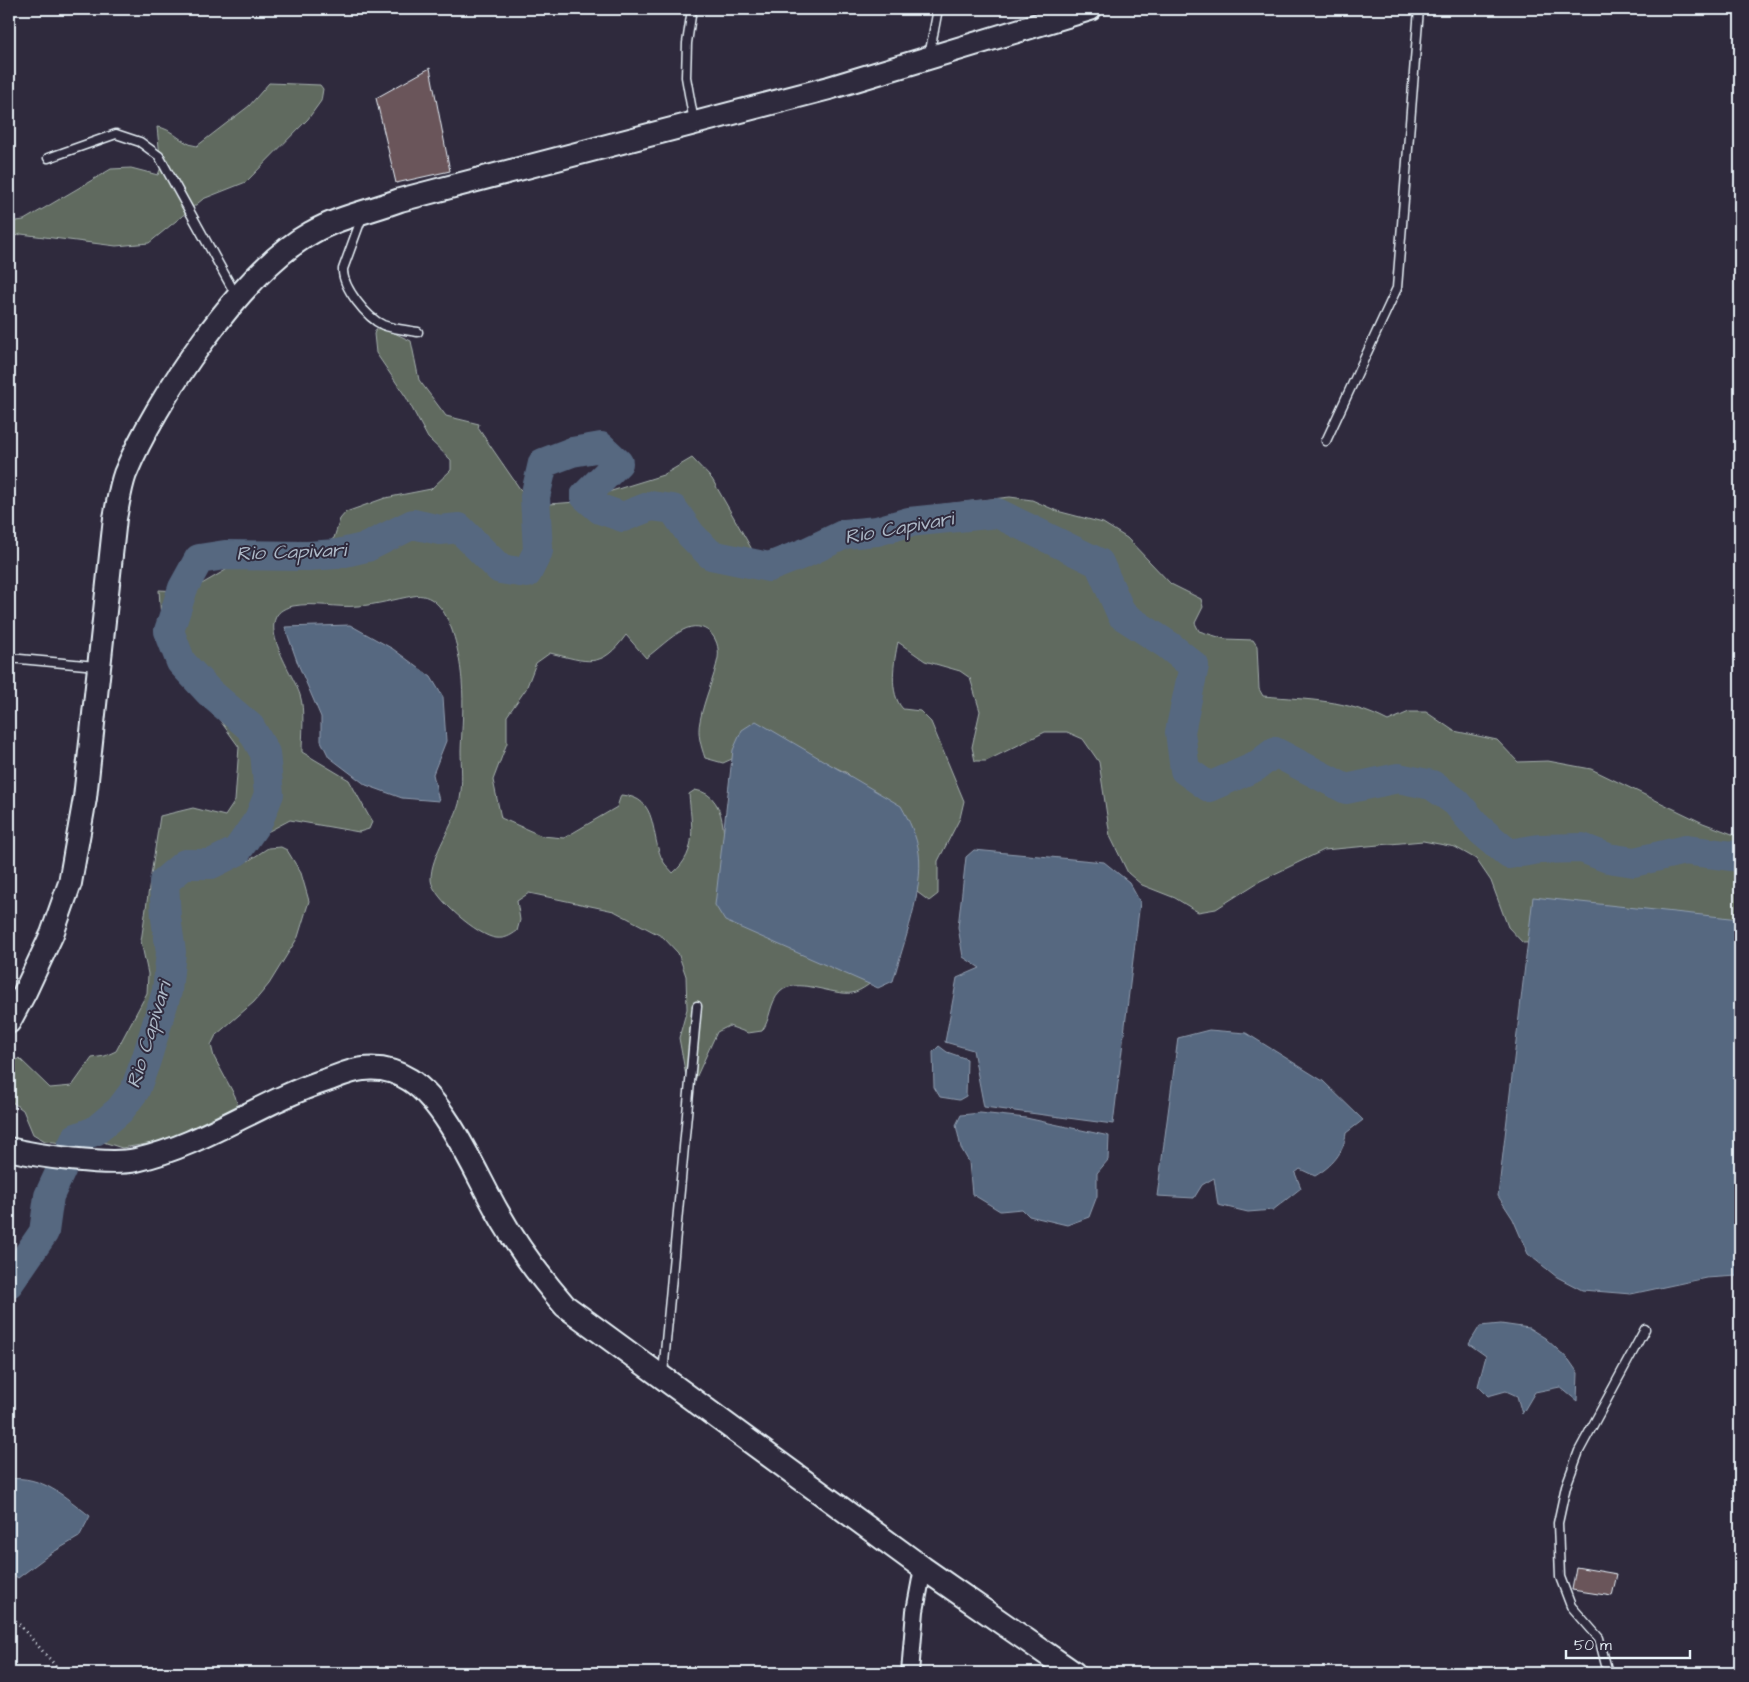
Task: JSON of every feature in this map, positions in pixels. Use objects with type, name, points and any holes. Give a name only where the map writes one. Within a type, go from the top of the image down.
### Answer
[{"type":"main road","points":[[9,1022],[40,959],[70,884],[86,798],[114,518],[124,476],[169,393],[238,299],[278,254],[311,232],[346,217],[364,213],[400,200],[830,88],[1090,9]]},
{"type":"main road","points":[[18,1151],[91,1160],[133,1161],[169,1152],[309,1086],[362,1069],[383,1068],[410,1080],[438,1106],[498,1213],[538,1276],[565,1306],[923,1568],[1074,1673]]},
{"type":"street","points":[[910,1673],[915,1611],[923,1568]]},
{"type":"lane","points":[[692,9],[687,43],[686,77],[694,124]]},
{"type":"lane","points":[[929,58],[938,9]]},
{"type":"lane","points":[[1326,441],[1397,288],[1419,9]]},
{"type":"lane","points":[[48,158],[116,134],[140,142],[159,156],[238,299]]},
{"type":"lane","points":[[364,213],[343,269],[342,277],[354,299],[382,324],[418,332]]},
{"type":"lane","points":[[9,658],[99,667]]},
{"type":"lane","points":[[662,1376],[698,1006]]},
{"type":"lane","points":[[1608,1673],[1599,1638],[1570,1606],[1560,1577],[1558,1523],[1566,1486],[1580,1451],[1645,1329]]},
{"type":"path","points":[[9,1613],[62,1673]]},
{"type":"green space","points":[[269,83],[320,85],[323,89],[321,101],[308,119],[246,182],[203,199],[149,243],[116,246],[21,234],[9,239],[9,222],[24,220],[111,169],[131,168],[158,175],[161,167],[157,127],[168,130],[191,145],[197,146],[249,106]]},
{"type":"green space","points":[[384,328],[411,341],[419,380],[446,416],[479,424],[478,428],[520,489],[536,505],[576,502],[663,475],[692,458],[712,479],[754,553],[765,557],[868,529],[928,506],[1010,497],[1032,500],[1057,511],[1103,523],[1127,538],[1171,584],[1201,599],[1203,607],[1195,623],[1199,631],[1225,639],[1253,640],[1257,646],[1259,689],[1263,696],[1342,704],[1388,721],[1409,712],[1426,712],[1454,731],[1497,740],[1518,762],[1548,761],[1591,769],[1703,823],[1740,837],[1740,936],[1523,943],[1508,927],[1491,881],[1476,859],[1455,847],[1423,841],[1324,850],[1260,881],[1216,909],[1198,912],[1175,898],[1142,885],[1128,873],[1110,836],[1099,762],[1083,739],[1067,732],[1045,732],[986,761],[975,761],[972,747],[980,711],[970,678],[960,671],[925,661],[898,642],[893,677],[898,702],[903,709],[920,711],[931,722],[964,801],[960,818],[938,861],[938,894],[929,901],[917,892],[902,848],[883,809],[847,773],[808,754],[761,746],[723,763],[705,758],[700,740],[699,726],[718,658],[717,643],[709,632],[704,628],[698,627],[683,630],[646,658],[626,635],[609,654],[601,658],[584,660],[550,653],[536,663],[526,689],[507,716],[507,743],[493,780],[501,818],[542,836],[564,838],[617,807],[621,795],[633,797],[642,802],[648,810],[659,851],[664,863],[673,873],[687,856],[690,846],[692,826],[689,794],[695,790],[707,794],[721,814],[724,843],[723,884],[883,975],[864,988],[852,993],[835,992],[805,986],[795,986],[780,992],[776,996],[762,1031],[748,1033],[729,1026],[717,1032],[695,1080],[688,1087],[679,1038],[687,1009],[686,976],[678,953],[663,937],[614,911],[529,893],[517,901],[520,920],[517,931],[507,937],[496,938],[488,936],[468,924],[448,906],[433,887],[431,880],[435,860],[454,818],[460,799],[463,707],[459,656],[451,626],[436,603],[426,597],[413,596],[358,606],[301,605],[280,611],[275,620],[274,632],[277,645],[302,701],[302,752],[349,780],[372,822],[369,829],[359,832],[290,820],[254,839],[245,850],[245,858],[248,861],[268,848],[281,847],[287,850],[301,873],[309,901],[298,937],[269,984],[254,1002],[216,1035],[211,1045],[214,1057],[235,1096],[239,1110],[203,1135],[122,1148],[97,1140],[78,1145],[45,1141],[33,1134],[23,1110],[12,1102],[9,1103],[9,1066],[19,1058],[50,1088],[72,1086],[92,1058],[105,1056],[116,1051],[147,993],[148,974],[141,941],[160,816],[193,808],[225,816],[235,801],[239,747],[176,659],[161,618],[159,590],[180,591],[200,585],[250,556],[280,548],[327,543],[334,538],[340,519],[346,512],[385,498],[431,489],[451,470],[451,460],[428,438],[406,397],[376,353],[374,334],[376,329]]},
{"type":"water","points":[[350,625],[393,649],[431,677],[443,697],[446,741],[433,774],[439,801],[402,798],[366,785],[329,757],[321,741],[321,717],[298,664],[285,627]]},
{"type":"water","points":[[756,721],[901,806],[904,811],[916,841],[920,867],[912,917],[893,981],[878,988],[725,921],[715,905],[733,750],[742,730]]},
{"type":"water","points":[[974,850],[1104,862],[1129,882],[1140,902],[1113,1124],[984,1107],[973,1050],[945,1042],[957,978],[980,968],[963,957],[958,927],[966,857]]},
{"type":"water","points":[[1533,897],[1740,919],[1740,1279],[1737,1276],[1706,1278],[1631,1294],[1582,1290],[1557,1277],[1528,1254],[1513,1219],[1498,1196]]},
{"type":"water","points":[[1209,1030],[1246,1033],[1323,1081],[1363,1120],[1346,1133],[1340,1153],[1327,1168],[1315,1176],[1300,1169],[1295,1173],[1301,1188],[1273,1210],[1248,1212],[1218,1205],[1214,1178],[1202,1185],[1194,1198],[1157,1196],[1178,1038]]},
{"type":"water","points":[[939,1046],[947,1052],[967,1059],[966,1096],[959,1100],[940,1097],[934,1087],[933,1052]]},
{"type":"water","points":[[980,1113],[1026,1118],[1109,1136],[1108,1160],[1097,1173],[1097,1196],[1089,1217],[1067,1225],[1029,1216],[1022,1209],[1000,1211],[972,1194],[969,1162],[961,1148],[956,1125],[961,1115]]},
{"type":"water","points":[[1501,1324],[1529,1328],[1545,1338],[1569,1360],[1578,1373],[1577,1401],[1560,1387],[1535,1392],[1522,1414],[1517,1396],[1506,1391],[1488,1396],[1478,1386],[1486,1356],[1469,1344],[1480,1326]]},
{"type":"water","points":[[9,1479],[32,1480],[43,1484],[62,1495],[90,1516],[79,1537],[50,1554],[18,1578],[9,1572]]},
{"type":"building","points":[[430,68],[450,171],[396,183],[376,98]]},
{"type":"building","points":[[1576,1567],[1617,1574],[1612,1596],[1572,1590]]},
{"type":"waterway","name":"Rio Capivari","points":[[9,1283],[44,1232],[49,1196],[76,1138],[95,1131],[120,1110],[135,1090],[167,991],[171,952],[166,918],[164,882],[185,864],[211,864],[237,851],[259,819],[269,794],[265,753],[250,727],[209,692],[181,662],[169,631],[183,588],[199,559],[225,555],[308,556],[337,554],[367,547],[413,524],[440,530],[459,528],[500,569],[527,573],[538,551],[535,497],[543,463],[572,452],[601,447],[618,463],[585,496],[600,509],[623,517],[651,506],[673,509],[691,535],[711,555],[769,567],[845,534],[877,531],[909,522],[997,513],[1099,563],[1122,615],[1168,645],[1194,666],[1180,732],[1185,770],[1209,787],[1255,767],[1275,752],[1346,789],[1398,778],[1432,785],[1456,802],[1478,828],[1509,854],[1539,849],[1582,848],[1608,858],[1634,862],[1685,850],[1740,857]]}]
